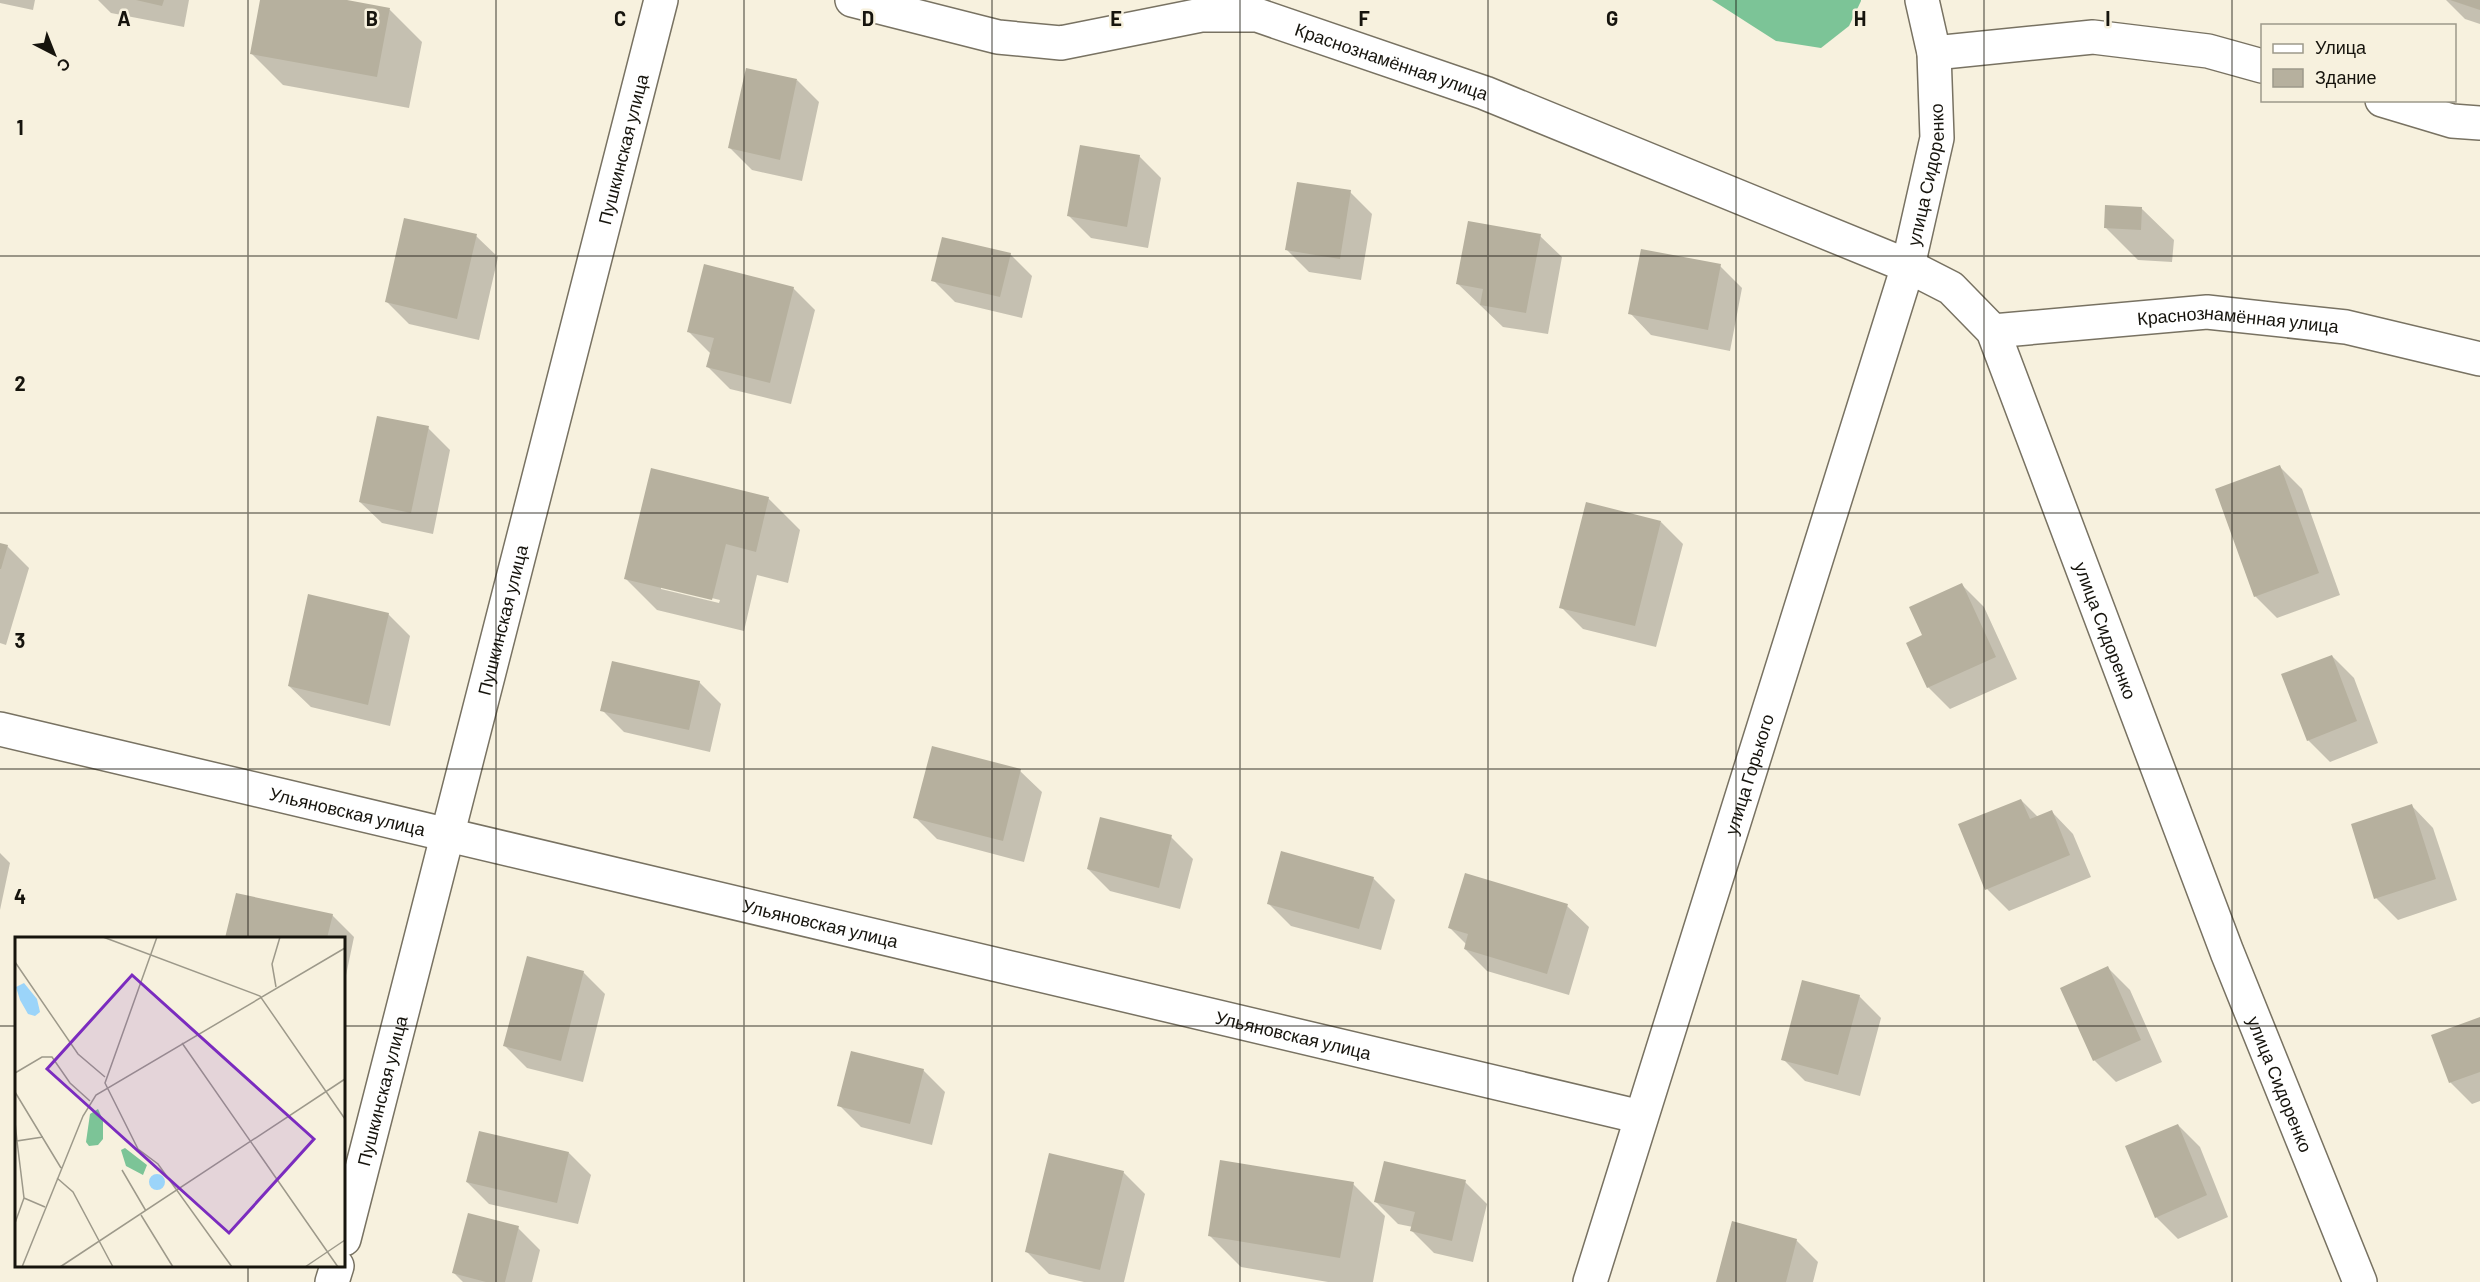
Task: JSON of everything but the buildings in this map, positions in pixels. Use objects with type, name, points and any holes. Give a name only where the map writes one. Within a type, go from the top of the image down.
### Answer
[{"type":"street","name":"Пушкинская улица","points":[[345,1235],[661,0]]},
{"type":"street","name":"Краснознамённая улица","points":[[852,0],[998,37],[1061,43],[1201,15],[1257,15],[1485,93],[1908,266]]},
{"type":"street","name":"улица Сидоренко","points":[[1922,0],[1934,53],[1937,138],[1908,266],[1951,288],[1993,331],[2227,952],[2360,1282]]},
{"type":"street","points":[[1934,53],[2093,37],[2208,51],[2261,66]]},
{"type":"street","points":[[2389,102],[2452,121],[2480,123]]},
{"type":"street","name":"улица Горького","points":[[1590,1282],[1908,266]]},
{"type":"street","name":"Краснознамённая улица","points":[[1993,331],[2207,312],[2346,327],[2480,359]]},
{"type":"street","name":"Ульяновская улица","points":[[0,729],[1641,1117]]},
{"type":"street","points":[[332,1282],[337,1267]]},
{"type":"green space","points":[[1712,0],[1861,1],[1849,26],[1821,48],[1776,41]]}]
